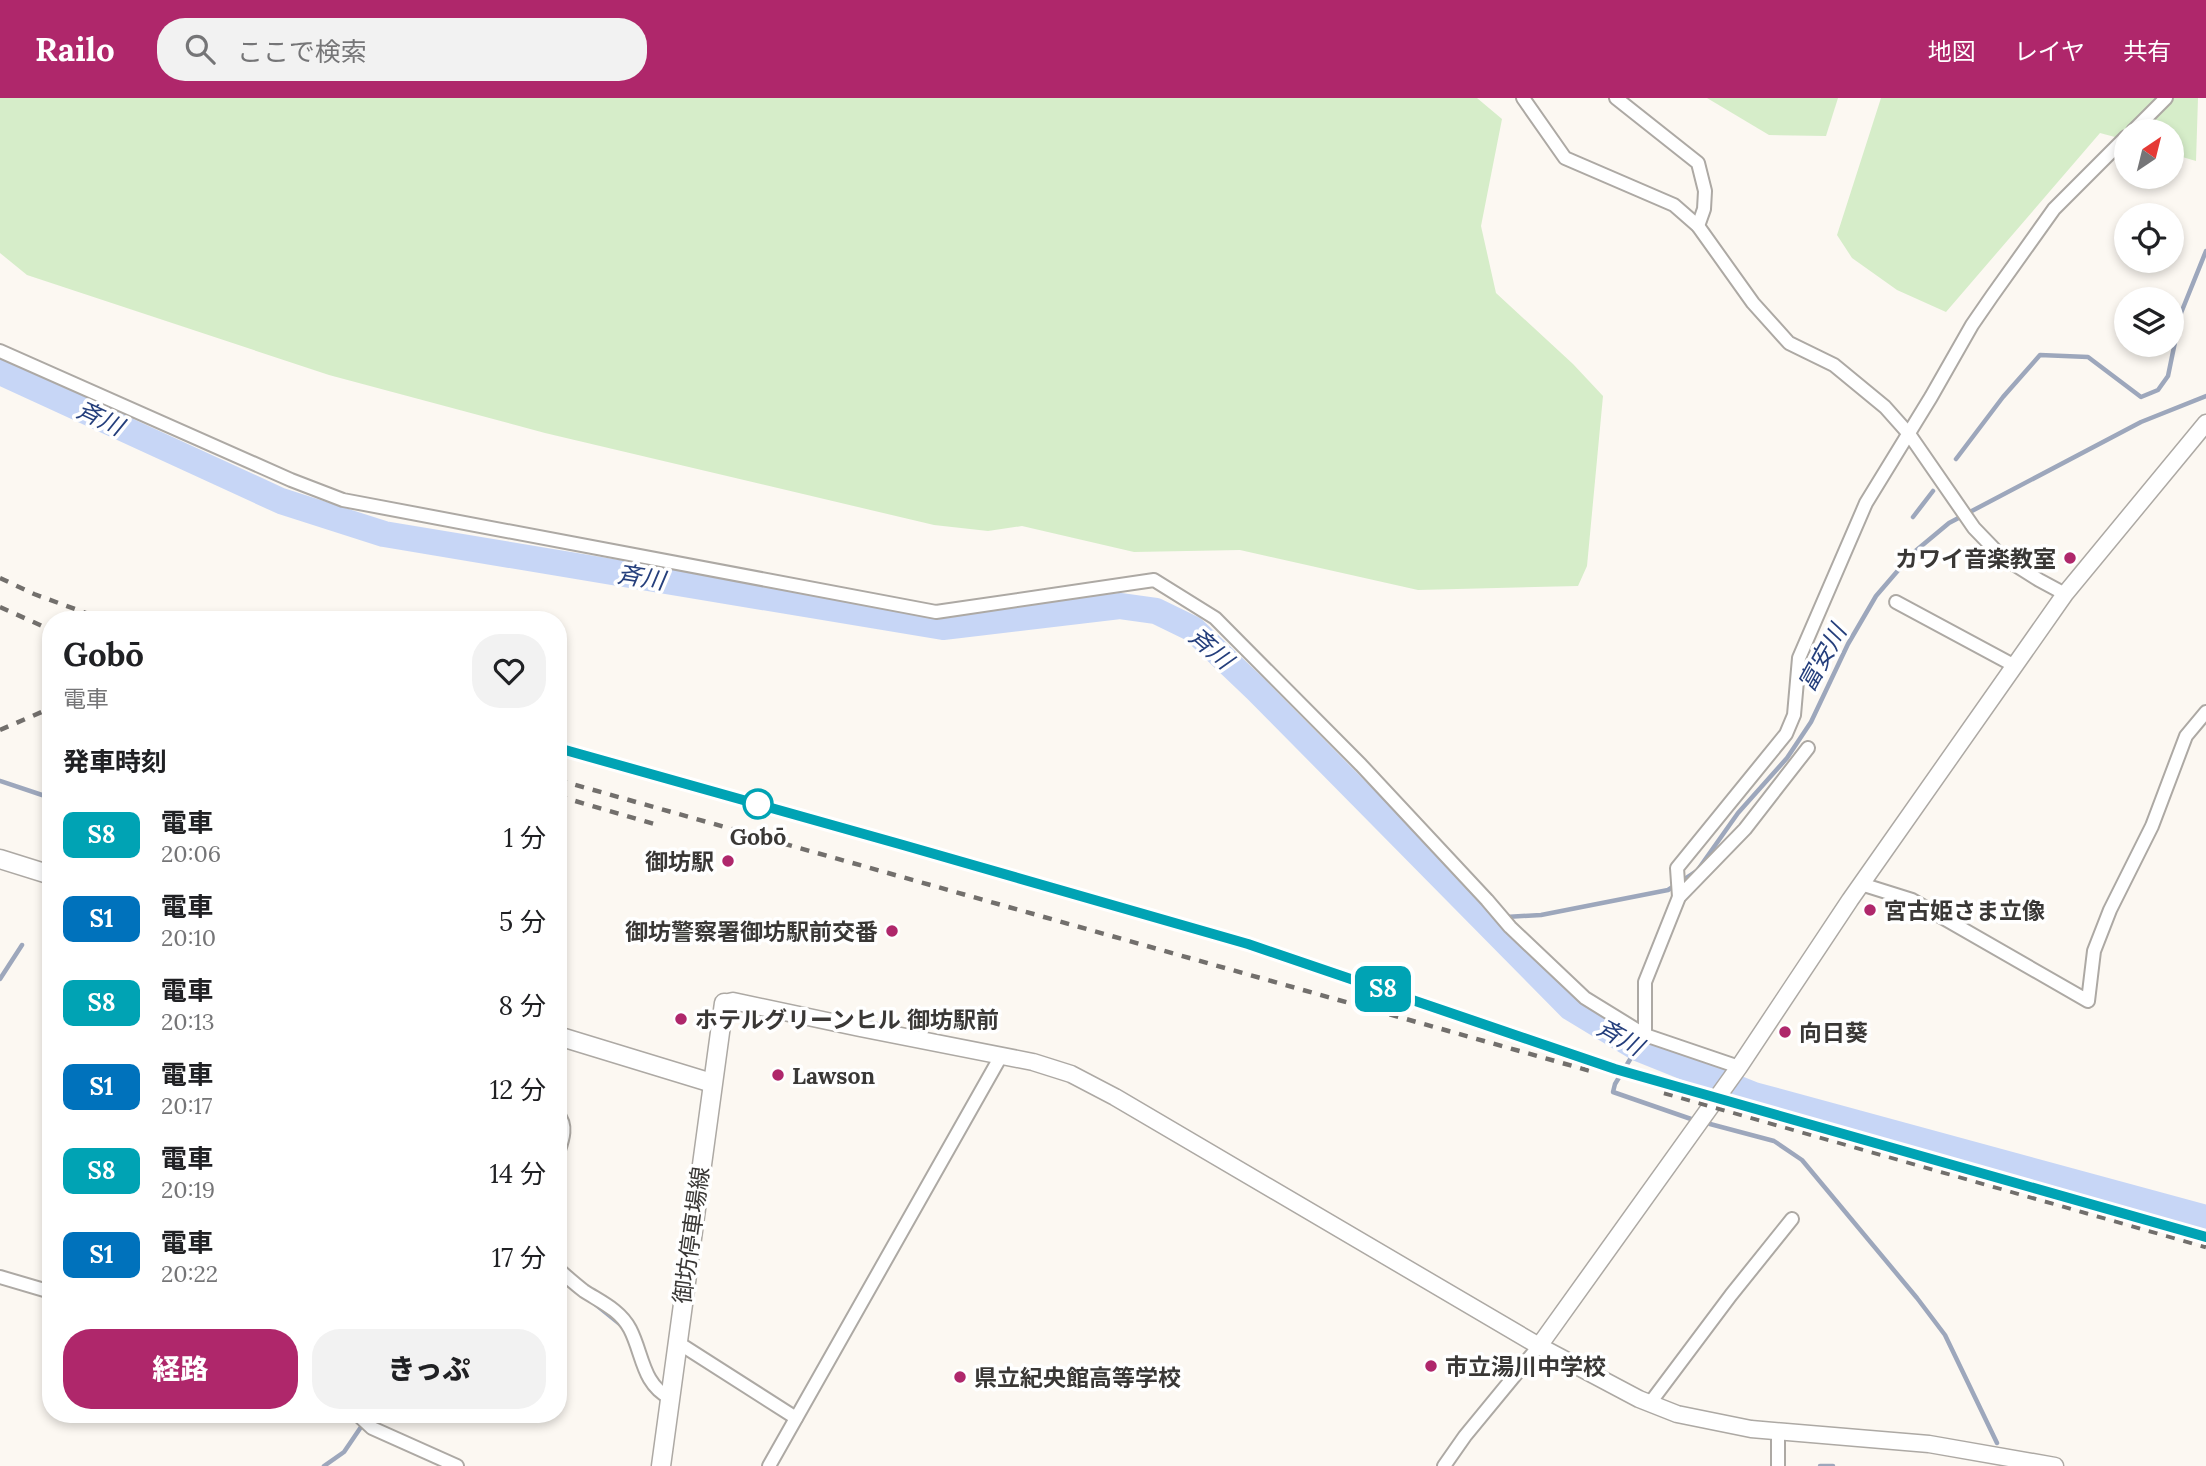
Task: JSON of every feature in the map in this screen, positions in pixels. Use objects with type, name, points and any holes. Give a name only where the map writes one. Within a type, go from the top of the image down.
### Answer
[{"type":"main road","points":[[0,859],[42,872]]},
{"type":"main road","name":"御坊停車場線","points":[[661,1466],[724,1003]]},
{"type":"main road","points":[[567,1039],[712,1083]]},
{"type":"street","points":[[1522,98],[1565,158],[1674,205],[1698,226],[1753,303],[1789,343],[1834,365],[1885,407],[1909,434],[1974,528],[2001,556],[2065,594]]},
{"type":"street","points":[[1616,98],[1698,163],[1705,191],[1704,209],[1698,226]]},
{"type":"street","points":[[2145,119],[2166,98]]},
{"type":"street","points":[[1679,897],[1677,868],[1786,734],[1794,715],[1799,658],[1866,503],[1972,325],[2054,209],[2114,149]]},
{"type":"street","points":[[0,351],[292,480],[356,502],[936,612],[1154,580],[1215,618],[1361,765],[1510,927],[1585,998],[1645,1035],[1740,1067]]},
{"type":"street","points":[[1444,1466],[1465,1436],[1539,1346],[1740,1067],[1861,884],[2065,594],[2206,423]]},
{"type":"street","points":[[1896,601],[2015,666]]},
{"type":"street","points":[[1861,884],[1912,900],[2088,1001],[2094,951],[2110,911],[2152,826],[2186,736],[2206,712]]},
{"type":"street","points":[[1645,1035],[1645,982],[1679,897],[1745,828],[1808,748]]},
{"type":"street","points":[[724,1003],[733,1001],[1033,1062],[1071,1074],[1115,1097],[1539,1346],[1607,1384],[1677,1413],[1751,1429],[1929,1444],[2055,1466]]},
{"type":"street","points":[[769,1466],[1002,1056]]},
{"type":"street","points":[[1650,1403],[1792,1219]]},
{"type":"street","points":[[567,1276],[616,1311],[630,1328],[648,1378],[659,1392],[670,1398]]},
{"type":"street","points":[[0,1277],[42,1289]]},
{"type":"street","points":[[677,1342],[796,1418]]},
{"type":"street","points":[[367,1423],[372,1428],[457,1466]]},
{"type":"street","points":[[1778,1431],[1778,1466]]},
{"type":"green space","points":[[0,98],[1477,98],[1502,119],[1481,226],[1496,293],[1573,364],[1603,396],[1587,566],[1578,586],[1418,590],[1240,550],[1134,552],[1022,526],[988,531],[934,525],[545,433],[329,375],[27,275],[0,253]]},
{"type":"green space","points":[[1707,98],[1838,98],[1826,136],[1769,135]]},
{"type":"green space","points":[[1881,98],[2198,98],[2196,161],[2184,158],[2184,119],[2114,119],[2114,137],[2100,133],[1946,312],[1897,290],[1852,258],[1837,235]]},
{"type":"waterway","points":[[1956,459],[2003,397],[2040,355],[2088,357],[2141,397],[2158,390],[2168,376],[2181,313],[2206,251]]},
{"type":"waterway","name":"斉川","points":[[0,372],[281,501],[384,534],[943,627],[1120,606],[1156,611],[1193,629],[1257,690],[1571,1008],[1637,1048],[1754,1095],[2206,1218]]},
{"type":"waterway","name":"富安川","points":[[1506,917],[1541,915],[1668,890],[1697,871],[1738,813],[1787,758],[1811,722],[1848,644],[1876,596],[1913,553],[1949,523],[2141,422],[2206,396]]},
{"type":"waterway","points":[[1913,517],[1933,491]]},
{"type":"waterway","points":[[0,781],[42,795]]},
{"type":"waterway","name":"富安川","points":[[1483,918],[1497,917]]},
{"type":"waterway","points":[[0,979],[22,945]]},
{"type":"waterway","points":[[1637,1048],[1613,1092],[1691,1119]]},
{"type":"waterway","points":[[1710,1124],[1774,1141],[1802,1160],[1945,1335],[1997,1443]]},
{"type":"waterway","points":[[595,1304],[621,1325]]},
{"type":"waterway","points":[[324,1466],[344,1452],[361,1427]]},
{"type":"waterway","points":[[1820,1466],[1833,1466]]},
{"type":"railway","points":[[0,578],[80,611]]},
{"type":"railway","points":[[0,607],[42,626]]},
{"type":"railway","points":[[0,730],[42,712]]},
{"type":"railway","points":[[567,751],[1248,944],[1615,1069],[2206,1237]]},
{"type":"railway","points":[[567,783],[1594,1072]]},
{"type":"railway","points":[[567,799],[661,826]]},
{"type":"railway","points":[[1664,1093],[2206,1247]]},
{"type":"train","name":"S8","points":[[567,751],[1248,944],[1615,1069],[2206,1237]]},
{"type":"place","name":"カワイ音楽教室","points":[[2070,558]]},
{"type":"place","name":"Gobō","points":[[758,804]]},
{"type":"place","name":"御坊駅","points":[[728,861]]},
{"type":"place","name":"宮古姫さま立像","points":[[1870,910]]},
{"type":"place","name":"御坊警察署御坊駅前交番","points":[[892,931]]},
{"type":"place","name":"ホテルグリーンヒル 御坊駅前","points":[[681,1019]]},
{"type":"place","name":"向日葵","points":[[1785,1032]]},
{"type":"place","name":"Lawson","points":[[778,1075]]},
{"type":"place","name":"市立湯川中学校","points":[[1431,1366]]},
{"type":"place","name":"県立紀央館高等学校","points":[[960,1377]]}]
